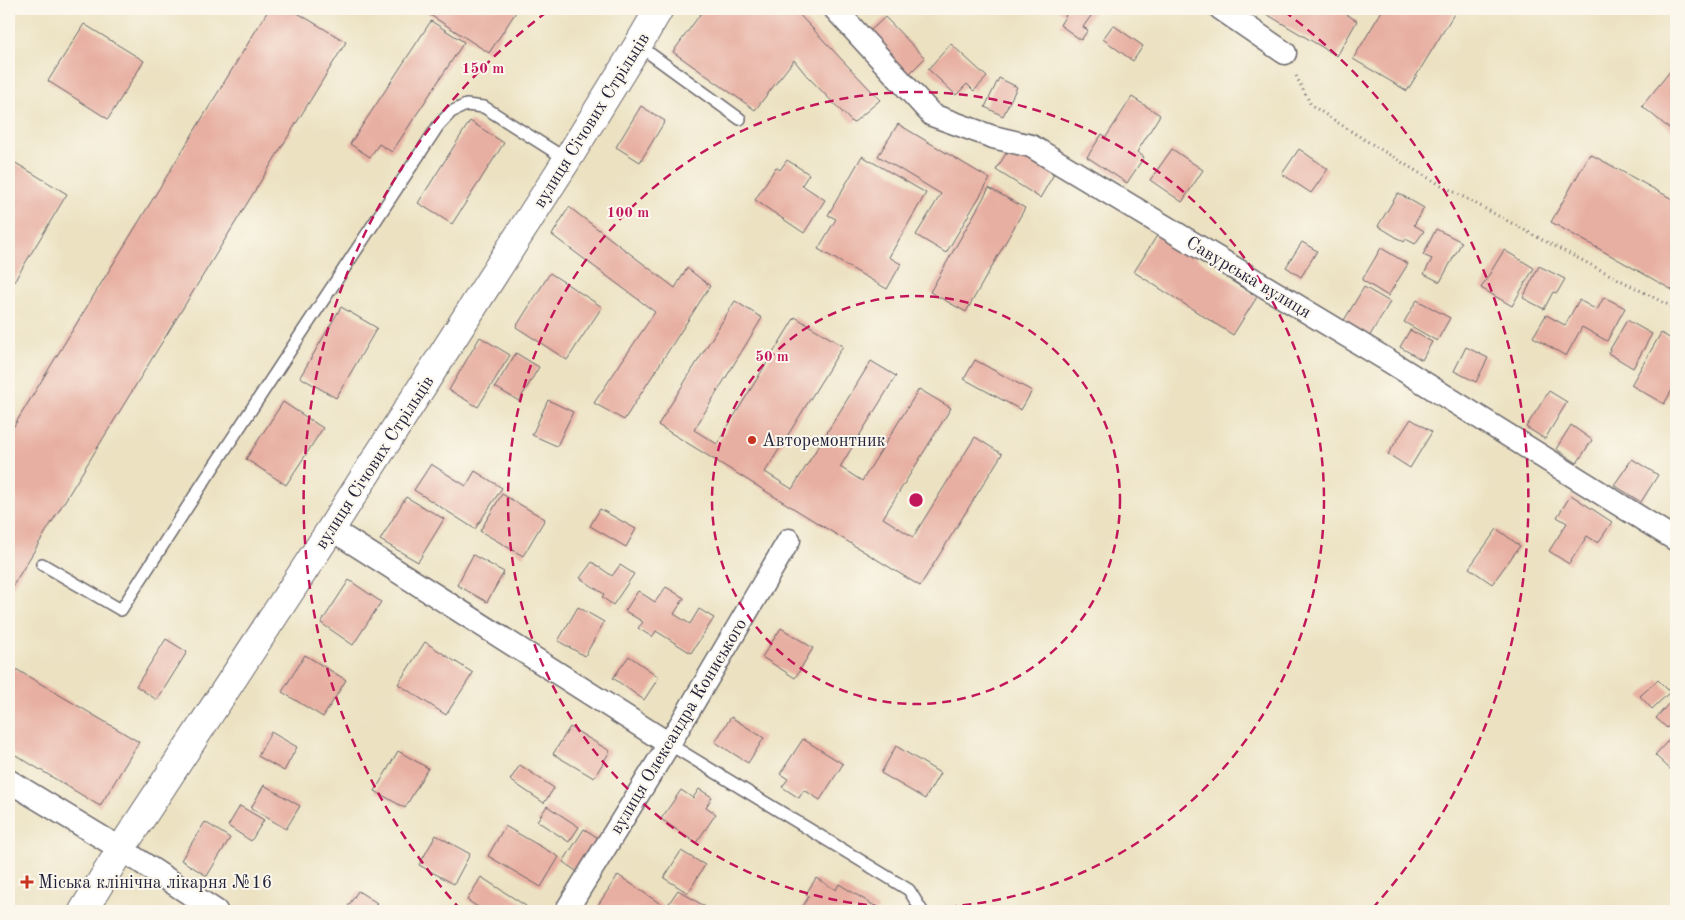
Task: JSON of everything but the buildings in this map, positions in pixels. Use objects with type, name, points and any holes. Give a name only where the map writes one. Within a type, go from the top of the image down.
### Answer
[{"type":"street","name":"вулиця Січових Стрільців","points":[[83,911],[121,849],[331,529],[566,160],[659,9]]},
{"type":"street","name":"Савурська вулиця","points":[[835,9],[932,115],[993,137],[1031,146],[1389,362],[1676,540]]},
{"type":"street","points":[[1221,9],[1285,53]]},
{"type":"street","points":[[331,529],[669,744]]},
{"type":"street","name":"вулиця Олександра Кониського","points":[[566,911],[669,744],[789,540]]},
{"type":"street","points":[[9,781],[121,849],[216,911]]},
{"type":"lane","points":[[638,45],[740,119]]},
{"type":"lane","points":[[42,564],[121,610],[199,488],[438,126],[451,112],[466,105],[484,107],[566,160]]},
{"type":"lane","points":[[669,744],[909,890],[922,911]]},
{"type":"path","points":[[1285,53],[1310,106],[1421,174],[1676,309]]},
{"type":"place","name":"Авторемонтник","points":[[752,440]]},
{"type":"place","name":"Міська клінічна лікарня №16","points":[[27,882]]}]
